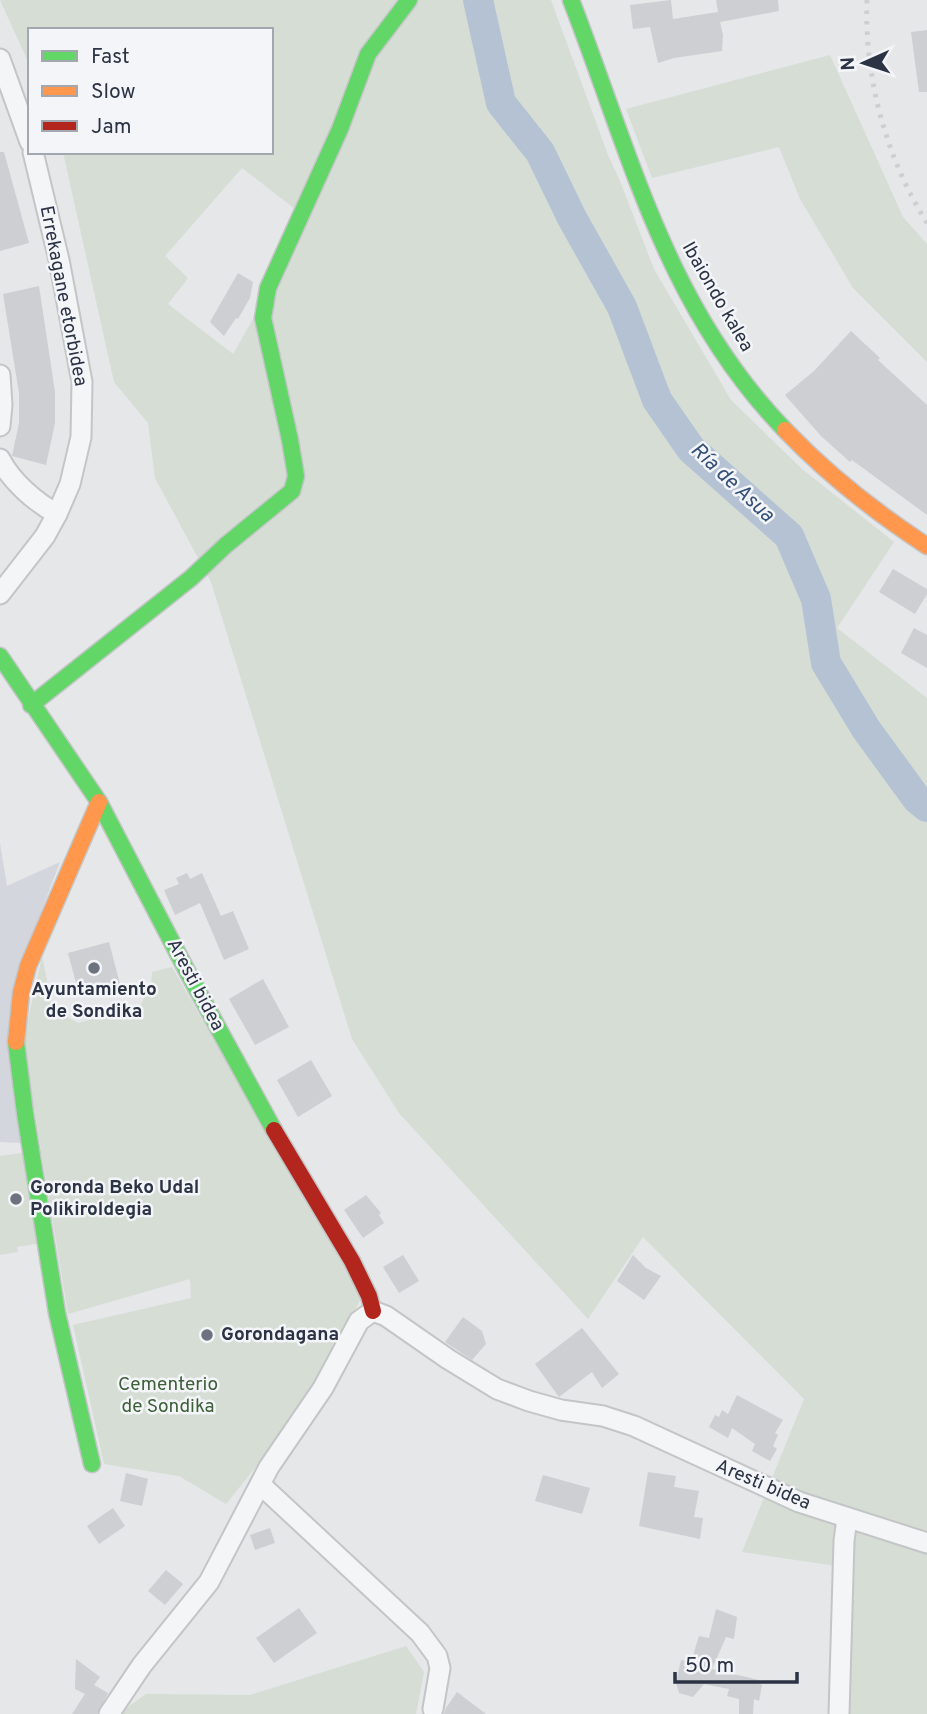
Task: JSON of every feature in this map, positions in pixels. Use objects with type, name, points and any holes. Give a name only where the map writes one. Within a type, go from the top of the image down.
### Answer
[{"type":"street","points":[[31,705],[191,578],[226,545],[292,491],[296,476],[290,440],[263,318],[268,288],[340,129],[368,54],[409,0]]},
{"type":"street","name":"Ibaiondo kalea","points":[[571,0],[663,247],[703,323],[762,406],[804,451],[885,519],[927,546]]},
{"type":"street","points":[[0,60],[28,137]]},
{"type":"street","name":"Errekagane etorbidea","points":[[1,591],[45,536],[57,514],[71,484],[81,437],[82,382],[59,260],[33,154]]},
{"type":"street","points":[[0,375],[0,426]]},
{"type":"street","points":[[0,459],[5,469],[24,489],[57,514]]},
{"type":"street","name":"Aresti bidea","points":[[2,662],[99,802],[273,1129],[352,1261],[369,1296],[373,1311],[386,1315],[448,1359],[497,1389],[561,1410],[603,1416],[634,1426],[799,1502],[927,1543]]},
{"type":"street","points":[[92,1464],[57,1313],[16,1044],[28,966],[99,802]]},
{"type":"street","points":[[109,1714],[142,1665],[209,1582],[269,1467],[323,1388],[359,1321],[373,1311]]},
{"type":"street","points":[[261,1485],[420,1633],[438,1656],[440,1668],[433,1709]]},
{"type":"street","points":[[839,1714],[847,1518]]},
{"type":"shaded area","points":[[0,843],[7,886],[60,862],[21,965],[22,1143],[0,1142]]},
{"type":"green space","points":[[0,0],[551,0],[608,155],[654,269],[731,400],[802,469],[894,542],[837,628],[927,698],[927,1714],[847,1714],[850,1568],[742,1552],[804,1399],[643,1237],[588,1319],[399,1113],[352,1039],[211,582],[155,478],[148,423],[114,382],[63,154],[273,154],[273,28],[28,28],[28,62]],"holes":[[[242,168],[295,209],[260,307],[233,354],[168,304],[188,278],[165,256]]]},
{"type":"green space","points":[[830,55],[903,217],[927,244],[927,362],[853,288],[800,199],[779,147],[652,178],[626,109]]},
{"type":"green space","name":"Cementerio de Sondika","points":[[42,956],[53,1009],[78,1023],[140,1006],[151,985],[152,972],[172,967],[362,1296],[313,1396],[226,1504],[179,1476],[104,1464],[73,1325],[191,1298],[190,1279],[68,1314],[23,1042]]},
{"type":"green space","name":"Goronda Beko Udal Polikiroldegia","points":[[22,1153],[41,1243],[17,1247],[18,1252],[0,1255],[0,1156]]},
{"type":"green space","points":[[406,1646],[424,1672],[416,1714],[118,1714],[146,1694],[250,1695]]},
{"type":"building","points":[[671,0],[673,19],[718,12],[716,0],[778,0],[779,11],[720,22],[722,51],[658,63],[650,27],[633,29],[630,5]]},
{"type":"building","points":[[927,30],[927,92],[919,92],[911,32]]},
{"type":"building","points":[[0,152],[4,152],[29,243],[0,251]]},
{"type":"building","points":[[238,273],[253,282],[250,298],[224,336],[210,322]]},
{"type":"building","points":[[39,286],[55,392],[55,423],[46,465],[12,456],[19,423],[19,393],[3,294]]},
{"type":"building","points":[[851,331],[927,405],[927,515],[852,460],[850,462],[821,436],[785,395],[814,371]]},
{"type":"building","points":[[893,569],[927,589],[927,594],[915,614],[879,592]]},
{"type":"building","points":[[914,628],[927,635],[927,668],[901,653]]},
{"type":"building","points":[[187,873],[190,879],[202,873],[221,916],[233,911],[249,949],[224,960],[200,903],[175,915],[164,890],[179,884],[176,878]]},
{"type":"building","name":"Ayuntamiento de Sondika","points":[[109,942],[120,984],[79,994],[68,953]]},
{"type":"building","points":[[263,979],[289,1027],[255,1045],[229,999]]},
{"type":"building","points":[[311,1060],[332,1096],[298,1117],[277,1080]]},
{"type":"building","points":[[366,1195],[381,1213],[379,1215],[384,1223],[363,1238],[344,1210]]},
{"type":"building","points":[[403,1255],[419,1281],[399,1293],[383,1267]]},
{"type":"building","points":[[633,1255],[646,1268],[661,1276],[644,1300],[617,1281]]},
{"type":"building","points":[[463,1317],[482,1331],[486,1344],[472,1360],[445,1342]]},
{"type":"building","points":[[582,1328],[619,1374],[602,1388],[592,1372],[559,1397],[535,1364]]},
{"type":"building","points":[[737,1395],[783,1420],[775,1433],[778,1435],[773,1446],[777,1449],[770,1461],[752,1451],[755,1444],[732,1428],[728,1438],[709,1427],[715,1415],[719,1417],[722,1410],[728,1414]]},
{"type":"building","points":[[648,1472],[676,1476],[674,1487],[699,1491],[694,1517],[703,1518],[700,1539],[639,1526]]},
{"type":"building","points":[[126,1473],[148,1479],[142,1506],[120,1501]]},
{"type":"building","points":[[543,1475],[590,1488],[582,1514],[535,1501]]},
{"type":"building","points":[[113,1508],[125,1526],[99,1544],[87,1526]]},
{"type":"building","points":[[270,1528],[275,1543],[255,1550],[250,1535]]},
{"type":"building","points":[[166,1570],[183,1584],[165,1605],[148,1591]]},
{"type":"building","points":[[299,1608],[317,1633],[274,1663],[256,1638]]},
{"type":"building","points":[[716,1609],[737,1617],[734,1639],[726,1637],[712,1669],[759,1680],[758,1683],[762,1685],[759,1701],[754,1699],[753,1714],[739,1714],[739,1699],[727,1696],[729,1689],[704,1684],[693,1697],[679,1693],[676,1682],[681,1660],[691,1662],[699,1636],[709,1638]]},
{"type":"building","points":[[76,1659],[100,1677],[94,1685],[108,1693],[97,1714],[72,1714],[85,1694],[75,1689]]},
{"type":"building","points":[[457,1692],[486,1714],[444,1714]]},
{"type":"waterway","name":"Ría de Asua","points":[[478,0],[501,103],[540,152],[572,218],[622,307],[657,400],[691,449],[789,536],[816,599],[826,663],[866,729],[917,799],[927,807]]},
{"type":"railway","points":[[867,0],[869,58],[880,116],[900,172],[927,223]]},
{"type":"traffic: fast","points":[[31,705],[191,578],[226,545],[292,491],[296,476],[290,440],[263,318],[268,288],[340,129],[368,54],[409,0]]},
{"type":"traffic: fast","points":[[571,0],[634,172],[681,281],[710,333],[744,383],[785,430]]},
{"type":"traffic: fast","points":[[0,656],[99,802],[274,1130]]},
{"type":"traffic: fast","points":[[16,1042],[57,1313],[92,1464]]},
{"type":"traffic: slow","points":[[785,430],[853,492],[927,546]]},
{"type":"traffic: slow","points":[[16,1042],[21,993],[28,966],[99,802]]},
{"type":"traffic: jam","points":[[274,1130],[352,1261],[369,1296],[373,1311]]},
{"type":"place","name":"Ayuntamiento de Sondika","points":[[94,968]]},
{"type":"place","name":"Goronda Beko Udal Polikiroldegia","points":[[16,1199]]},
{"type":"place","name":"Gorondagana","points":[[207,1335]]}]
